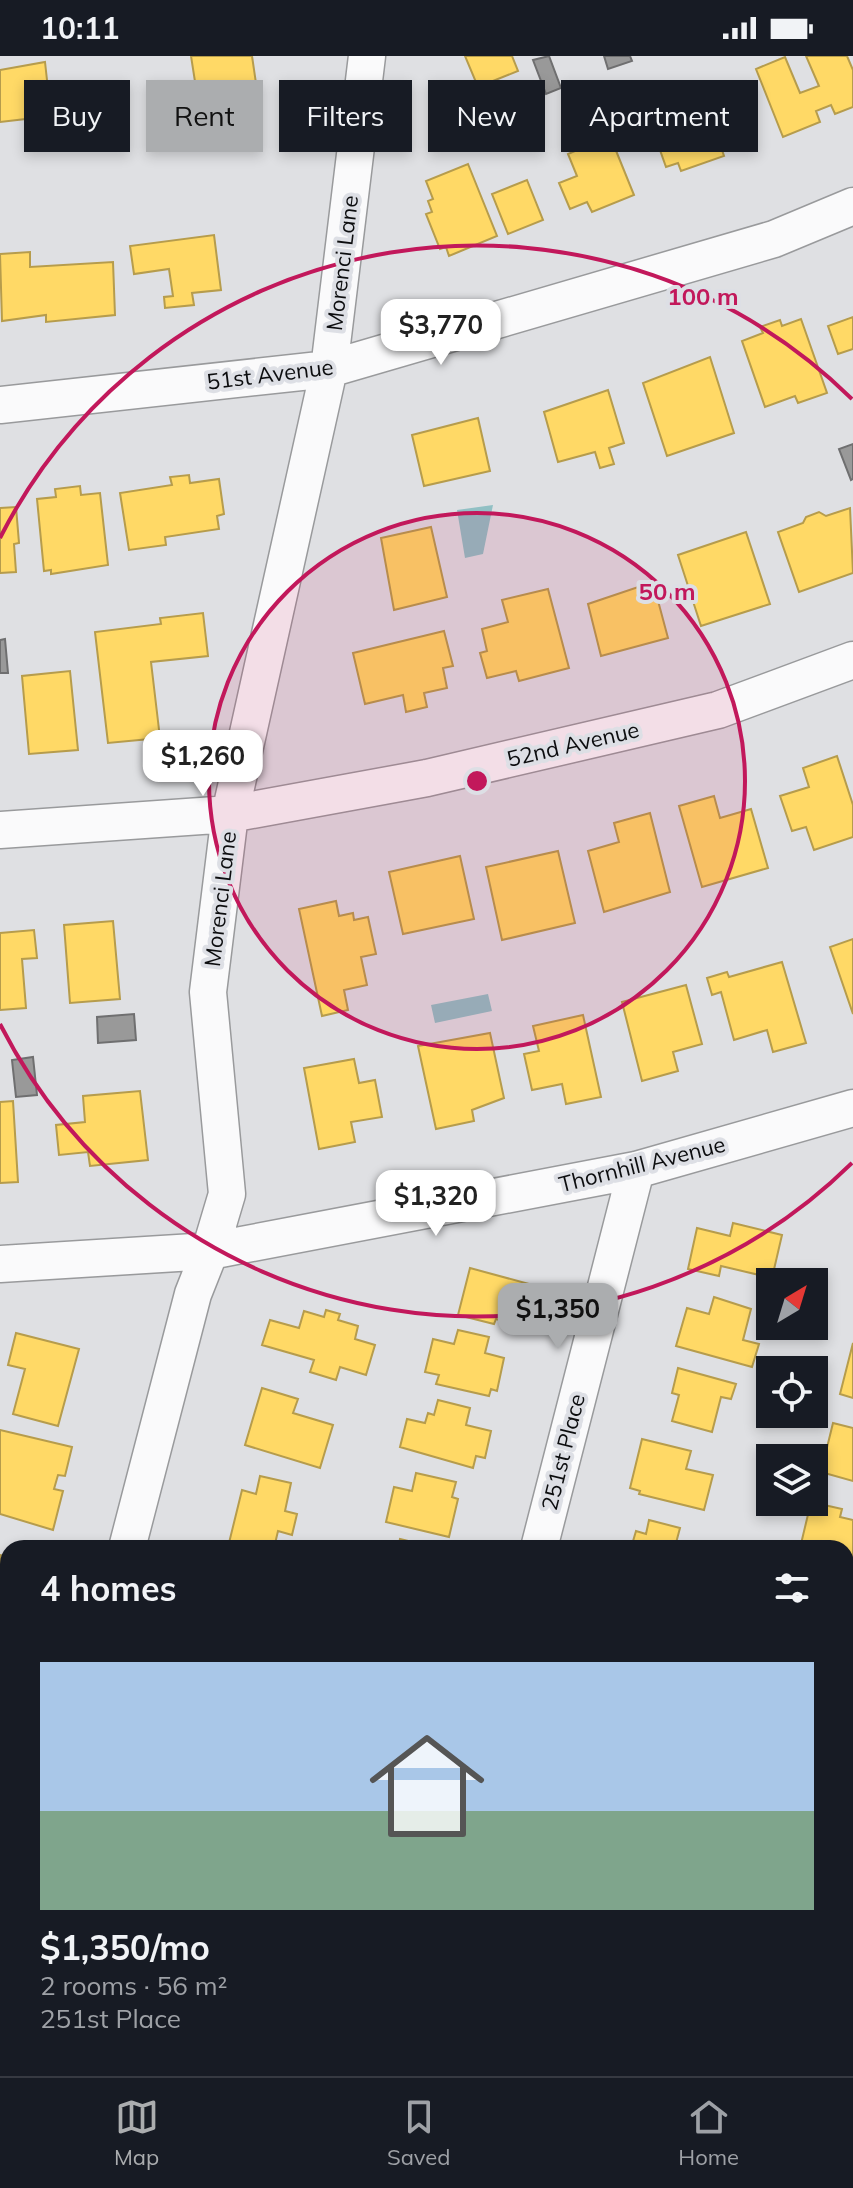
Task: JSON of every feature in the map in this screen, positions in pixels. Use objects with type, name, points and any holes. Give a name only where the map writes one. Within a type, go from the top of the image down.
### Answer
[{"type":"street","name":"Morenci Lane","points":[[129,1540],[193,1294],[227,1194],[208,992],[230,814],[329,369],[367,56]]},
{"type":"street","name":"51st Avenue","points":[[0,405],[329,369],[774,239],[853,206]]},
{"type":"street","name":"52nd Avenue","points":[[0,830],[230,814],[427,778],[718,710],[853,660]]},
{"type":"street","name":"Thornhill Avenue","points":[[0,1264],[210,1251],[636,1170],[853,1108]]},
{"type":"street","name":"251st Place","points":[[541,1540],[636,1170]]},
{"type":"water","points":[[493,505],[483,554],[465,558],[457,510]]},
{"type":"water","points":[[488,994],[492,1011],[435,1023],[431,1005]]},
{"type":"building: Homes","points":[[191,56],[252,56],[256,80],[195,80]]},
{"type":"building: Homes","points":[[465,56],[512,56],[518,71],[496,80],[475,80]]},
{"type":"building: Homes","points":[[806,56],[847,56],[853,70],[853,107],[835,114],[831,105],[816,111],[820,122],[783,137],[756,69],[785,57],[800,93],[819,86]]},
{"type":"building: Homes","points":[[45,62],[47,80],[24,80],[24,119],[0,122],[0,70]]},
{"type":"building: Homes","points":[[617,152],[634,195],[592,212],[587,202],[570,209],[559,183],[577,176],[568,154]]},
{"type":"building: Homes","points":[[661,152],[723,152],[724,156],[681,171],[678,163],[666,167]]},
{"type":"building: Homes","points":[[468,164],[497,236],[449,256],[446,247],[440,249],[426,214],[432,212],[428,201],[433,199],[426,181]]},
{"type":"building: Homes","points":[[527,180],[543,220],[508,234],[492,194]]},
{"type":"building: Homes","points":[[214,235],[221,290],[192,293],[194,305],[165,308],[164,297],[173,296],[169,269],[134,274],[130,246]]},
{"type":"building: Homes","points":[[30,252],[30,267],[113,262],[115,315],[46,322],[46,315],[2,321],[0,254]]},
{"type":"building: Homes","points":[[853,317],[853,349],[838,354],[828,326]]},
{"type":"building: Homes","points":[[801,319],[827,393],[798,403],[795,396],[765,407],[742,341],[763,333],[760,327],[780,320],[782,326]]},
{"type":"building: Homes","points":[[710,357],[734,433],[667,456],[643,383]]},
{"type":"building: Homes","points":[[608,390],[624,443],[609,448],[614,464],[600,468],[595,452],[558,462],[544,412]]},
{"type":"building: Homes","points":[[478,418],[490,471],[424,486],[412,435]]},
{"type":"building: Homes","points":[[189,475],[190,483],[219,479],[224,514],[217,516],[219,529],[165,537],[166,545],[129,550],[120,493],[172,485],[170,477]]},
{"type":"building: Homes","points":[[80,486],[81,495],[100,493],[108,565],[51,574],[51,570],[44,571],[37,499],[56,497],[55,489]]},
{"type":"building: Homes","points":[[16,507],[19,543],[14,544],[16,572],[0,573],[0,508]]},
{"type":"building: Homes","points":[[850,508],[853,573],[799,592],[778,532],[803,523],[806,517],[819,512],[826,516]]},
{"type":"building: Homes","points":[[431,527],[447,597],[394,610],[381,538]]},
{"type":"building: Homes","points":[[746,532],[770,604],[701,626],[678,555]]},
{"type":"building: Homes","points":[[653,582],[668,638],[601,656],[588,604]]},
{"type":"building: Homes","points":[[548,589],[569,668],[519,681],[516,671],[487,678],[480,653],[487,651],[482,629],[508,622],[502,600]]},
{"type":"building: Homes","points":[[203,613],[208,656],[151,662],[160,738],[108,743],[95,632],[161,624],[160,618]]},
{"type":"building: Homes","points":[[444,631],[453,666],[443,668],[447,688],[424,693],[427,707],[406,712],[403,695],[365,704],[353,653]]},
{"type":"building: Homes","points":[[70,671],[78,750],[29,754],[22,676]]},
{"type":"building: Homes","points":[[837,756],[853,805],[853,837],[814,850],[806,827],[792,831],[780,796],[809,787],[803,768]]},
{"type":"building: Homes","points":[[714,796],[720,818],[751,809],[768,868],[702,887],[679,806]]},
{"type":"building: Homes","points":[[650,813],[670,892],[604,912],[588,851],[619,842],[614,823]]},
{"type":"building: Homes","points":[[558,851],[575,923],[502,940],[486,867]]},
{"type":"building: Homes","points":[[460,856],[474,919],[403,934],[389,872]]},
{"type":"building: Homes","points":[[336,901],[339,916],[353,913],[354,920],[368,917],[376,954],[361,957],[367,985],[344,990],[348,1010],[322,1016],[299,909]]},
{"type":"building: Homes","points":[[113,921],[120,999],[70,1003],[64,925]]},
{"type":"building: Homes","points":[[34,930],[37,958],[22,959],[26,1008],[0,1010],[0,933]]},
{"type":"building: Homes","points":[[853,939],[853,1014],[830,947]]},
{"type":"building: Homes","points":[[782,962],[806,1043],[773,1052],[767,1030],[734,1040],[721,992],[712,995],[707,978],[727,972],[729,977]]},
{"type":"building: Homes","points":[[686,985],[702,1044],[673,1052],[678,1071],[642,1081],[622,1002]]},
{"type":"building: Homes","points":[[583,1015],[601,1097],[566,1104],[562,1084],[532,1090],[524,1054],[539,1051],[533,1026]]},
{"type":"building: Homes","points":[[490,1033],[504,1098],[472,1110],[474,1121],[436,1129],[418,1046]]},
{"type":"building: Homes","points":[[354,1059],[359,1083],[375,1080],[382,1117],[351,1122],[355,1142],[319,1149],[304,1068]]},
{"type":"building: Homes","points":[[140,1091],[148,1160],[90,1166],[88,1152],[59,1155],[56,1125],[85,1122],[83,1096]]},
{"type":"building: Homes","points":[[13,1101],[18,1182],[0,1183],[0,1102]]},
{"type":"building: Homes","points":[[733,1223],[782,1235],[774,1268],[756,1268],[756,1274],[721,1266],[719,1276],[688,1269],[697,1228],[730,1236]]},
{"type":"building: Homes","points":[[470,1268],[540,1287],[530,1328],[496,1319],[494,1324],[458,1315]]},
{"type":"building: Homes","points":[[714,1297],[751,1309],[743,1340],[759,1344],[752,1367],[676,1346],[687,1308],[709,1314]]},
{"type":"building: Homes","points":[[326,1310],[340,1314],[338,1320],[358,1326],[355,1339],[375,1345],[366,1375],[340,1367],[336,1380],[310,1372],[314,1360],[262,1345],[270,1320],[299,1328],[304,1311],[324,1317]]},
{"type":"building: Homes","points":[[458,1330],[489,1337],[485,1353],[504,1358],[497,1391],[491,1389],[489,1396],[436,1384],[439,1375],[425,1372],[433,1339],[454,1344]]},
{"type":"building: Homes","points":[[16,1333],[79,1349],[58,1426],[13,1414],[25,1369],[8,1365]]},
{"type":"building: Homes","points":[[853,1343],[853,1398],[840,1394]]},
{"type":"building: Homes","points":[[678,1368],[736,1384],[731,1399],[721,1397],[712,1432],[672,1421],[679,1395],[672,1393]]},
{"type":"building: Homes","points":[[262,1388],[298,1399],[293,1413],[333,1425],[320,1468],[245,1445]]},
{"type":"building: Homes","points":[[438,1400],[470,1408],[466,1425],[491,1431],[485,1458],[476,1456],[473,1468],[400,1447],[407,1419],[425,1423],[428,1413],[434,1415]]},
{"type":"building: Homes","points":[[833,1423],[853,1428],[853,1481],[828,1474],[828,1444]]},
{"type":"building: Homes","points":[[0,1430],[72,1447],[65,1476],[58,1475],[54,1489],[63,1491],[53,1530],[0,1514]]},
{"type":"building: Homes","points":[[642,1439],[691,1451],[686,1469],[713,1475],[704,1510],[639,1494],[640,1491],[630,1488]]},
{"type":"building: Homes","points":[[416,1473],[456,1482],[452,1497],[458,1499],[449,1537],[386,1522],[394,1487],[412,1491]]},
{"type":"building: Homes","points":[[260,1476],[291,1483],[285,1511],[297,1514],[292,1535],[278,1531],[276,1540],[230,1540],[242,1490],[256,1494]]},
{"type":"building: Homes","points":[[828,1506],[842,1509],[840,1517],[853,1520],[853,1540],[802,1540],[808,1516],[828,1516]]},
{"type":"building: Homes","points":[[649,1520],[680,1528],[677,1540],[633,1540],[636,1531],[646,1534]]},
{"type":"building: Industry","points":[[549,56],[561,88],[546,94],[545,80],[541,80],[533,60]]},
{"type":"building: Industry","points":[[604,56],[630,56],[632,61],[608,69]]},
{"type":"building: Industry","points":[[853,444],[853,479],[851,480],[839,449]]},
{"type":"building: Industry","points":[[5,639],[8,673],[0,673],[0,640]]},
{"type":"building: Industry","points":[[134,1014],[136,1040],[98,1043],[97,1017]]},
{"type":"building: Industry","points":[[33,1057],[37,1095],[16,1097],[12,1060]]}]
